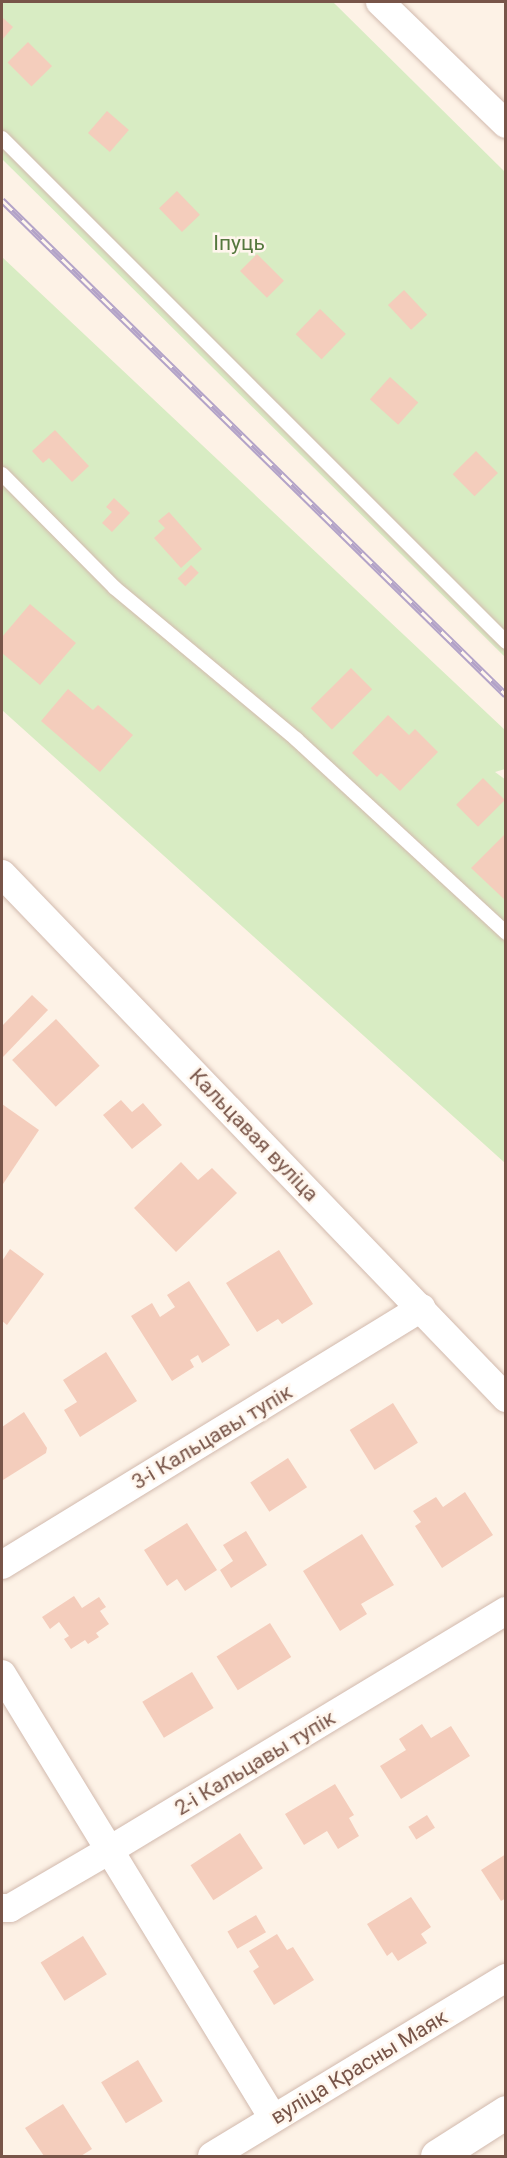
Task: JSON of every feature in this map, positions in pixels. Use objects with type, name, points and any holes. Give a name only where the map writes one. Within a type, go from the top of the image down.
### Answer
[{"type":"street","points":[[380,2],[506,124]]},
{"type":"street","name":"Кальцавая вуліца","points":[[2,874],[422,1308],[506,1398]]},
{"type":"street","name":"3-і Кальцавы тупік","points":[[2,1565],[422,1308]]},
{"type":"street","name":"2-і Кальцавы тупік","points":[[2,1908],[10,1908],[108,1851],[506,1611]]},
{"type":"street","points":[[2,1674],[273,2118]]},
{"type":"street","name":"вуліца Красны Маяк","points":[[212,2157],[506,1978]]},
{"type":"street","points":[[437,2157],[506,2112]]},
{"type":"lane","points":[[2,138],[506,642]]},
{"type":"lane","points":[[2,474],[115,588],[296,739],[506,933]]},
{"type":"green space","name":"Іпуць","points":[[2,2],[333,2],[505,172],[505,657],[2,159]]},
{"type":"green space","points":[[2,257],[505,730],[505,769],[495,772],[506,780],[505,1163],[2,710]]},
{"type":"building","points":[[2,17],[13,27],[2,40]]},
{"type":"building","points":[[28,42],[52,66],[32,87],[7,63]]},
{"type":"building","points":[[107,111],[129,130],[110,152],[88,133]]},
{"type":"building","points":[[177,191],[200,215],[182,232],[159,208]]},
{"type":"building","points":[[257,254],[284,281],[267,298],[240,271]]},
{"type":"building","points":[[404,290],[427,315],[411,330],[388,305]]},
{"type":"building","points":[[320,309],[346,334],[322,359],[296,334]]},
{"type":"building","points":[[390,377],[418,402],[398,425],[370,399]]},
{"type":"building","points":[[55,430],[89,466],[72,482],[49,458],[43,463],[32,451]]},
{"type":"building","points":[[476,451],[498,473],[475,496],[453,474]]},
{"type":"building","points":[[114,498],[130,513],[112,532],[102,523],[112,512],[106,507]]},
{"type":"building","points":[[169,512],[202,549],[181,568],[154,538],[165,528],[158,521]]},
{"type":"building","points":[[191,565],[199,573],[185,586],[178,578]]},
{"type":"building","points":[[30,604],[76,643],[40,685],[2,653],[2,637]]},
{"type":"building","points":[[351,668],[372,689],[332,730],[311,708]]},
{"type":"building","points":[[68,689],[93,710],[98,705],[133,735],[100,772],[41,721]]},
{"type":"building","points":[[388,715],[409,735],[415,729],[438,752],[400,791],[381,773],[377,777],[352,753]]},
{"type":"building","points":[[483,778],[505,800],[478,827],[456,805]]},
{"type":"building","points":[[506,833],[506,901],[471,868]]},
{"type":"building","points":[[32,995],[48,1010],[2,1058],[2,1026]]},
{"type":"building","points":[[56,1019],[100,1066],[56,1107],[12,1060]]},
{"type":"building","points":[[121,1100],[132,1112],[143,1103],[162,1125],[132,1149],[103,1115]]},
{"type":"building","points":[[2,1104],[39,1130],[3,1184],[2,1183]]},
{"type":"building","points":[[181,1162],[198,1180],[212,1168],[237,1193],[176,1252],[134,1208]]},
{"type":"building","points":[[10,1249],[44,1274],[7,1325],[2,1321],[2,1261]]},
{"type":"building","points":[[279,1250],[313,1304],[282,1324],[278,1319],[257,1332],[226,1283]]},
{"type":"building","points":[[189,1281],[230,1345],[202,1363],[198,1355],[190,1360],[194,1367],[172,1381],[131,1316],[152,1303],[160,1317],[175,1307],[167,1295]]},
{"type":"building","points":[[106,1352],[137,1401],[80,1437],[64,1410],[77,1402],[63,1380]]},
{"type":"building","points":[[393,1403],[418,1443],[375,1470],[350,1430]]},
{"type":"building","points":[[24,1412],[47,1448],[46,1453],[3,1480],[2,1427]]},
{"type":"building","points":[[288,1458],[307,1487],[269,1512],[250,1483]]},
{"type":"building","points":[[465,1492],[493,1535],[442,1568],[415,1526],[421,1522],[413,1511],[436,1497],[443,1507]]},
{"type":"building","points":[[187,1523],[217,1570],[185,1591],[177,1579],[167,1586],[144,1550]]},
{"type":"building","points":[[246,1531],[267,1565],[231,1588],[220,1570],[233,1561],[223,1545]]},
{"type":"building","points":[[362,1534],[394,1585],[361,1604],[367,1614],[340,1631],[303,1571]]},
{"type":"building","points":[[74,1596],[82,1608],[99,1597],[106,1607],[100,1611],[109,1624],[96,1633],[99,1637],[88,1644],[85,1640],[71,1649],[64,1639],[69,1636],[59,1622],[50,1629],[42,1617]]},
{"type":"building","points":[[270,1623],[291,1657],[238,1690],[217,1656]]},
{"type":"building","points":[[192,1672],[214,1708],[164,1738],[142,1702]]},
{"type":"building","points":[[422,1724],[431,1738],[451,1726],[470,1756],[401,1799],[380,1766],[406,1750],[399,1739]]},
{"type":"building","points":[[335,1784],[354,1815],[349,1818],[359,1836],[338,1849],[327,1831],[304,1845],[285,1814]]},
{"type":"building","points":[[427,1815],[435,1828],[416,1839],[408,1827]]},
{"type":"building","points":[[240,1833],[263,1868],[213,1900],[191,1865]]},
{"type":"building","points":[[506,1854],[506,1898],[501,1901],[481,1870]]},
{"type":"building","points":[[411,1897],[431,1927],[421,1934],[427,1943],[398,1961],[392,1952],[387,1956],[367,1924]]},
{"type":"building","points":[[256,1915],[266,1932],[237,1949],[227,1932]]},
{"type":"building","points":[[277,1934],[287,1950],[293,1947],[314,1980],[274,2005],[253,1971],[259,1967],[249,1951]]},
{"type":"building","points":[[83,1936],[107,1974],[64,2001],[41,1962]]},
{"type":"building","points":[[138,2060],[163,2101],[126,2123],[101,2082]]},
{"type":"building","points":[[63,2104],[92,2149],[81,2156],[44,2156],[25,2128]]},
{"type":"railway","points":[[2,200],[506,695]]}]
